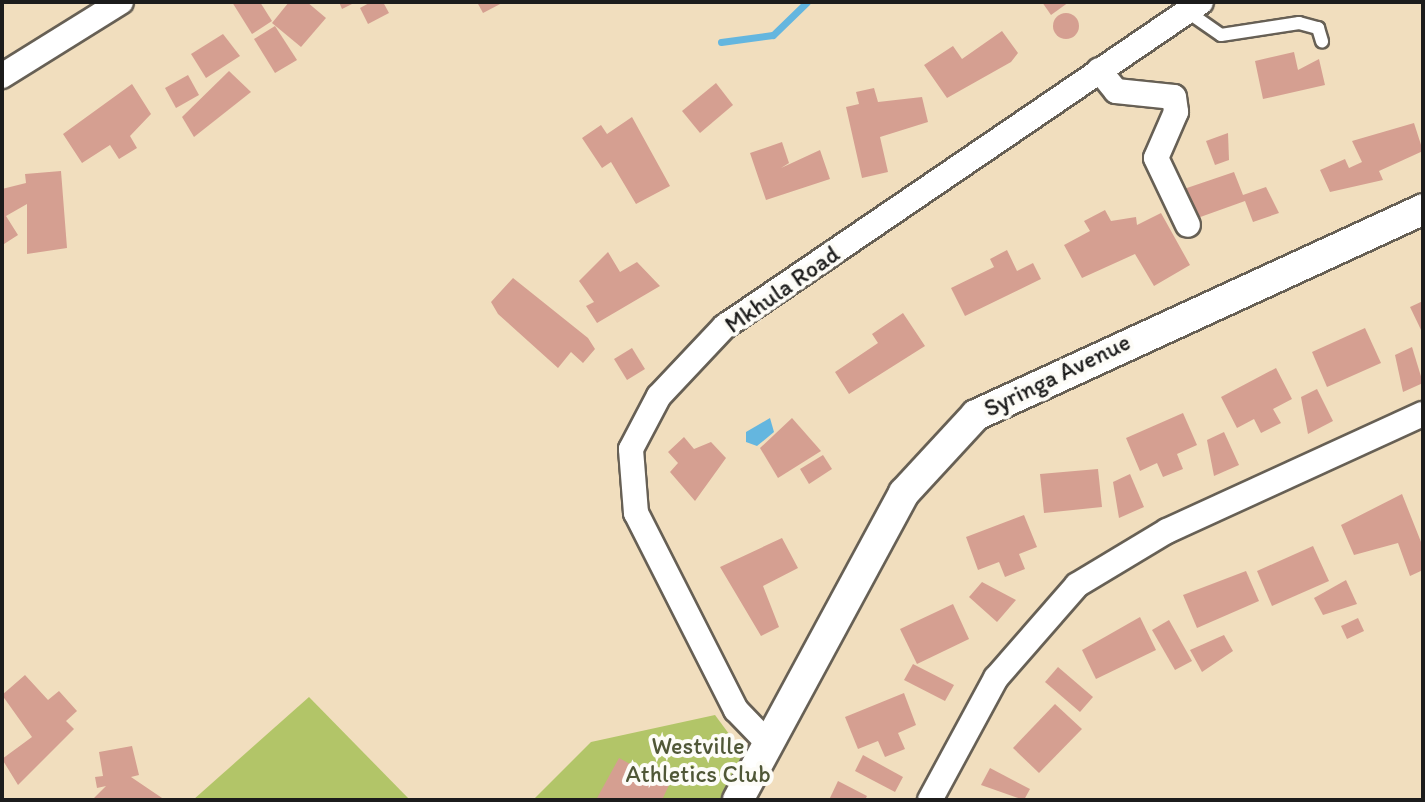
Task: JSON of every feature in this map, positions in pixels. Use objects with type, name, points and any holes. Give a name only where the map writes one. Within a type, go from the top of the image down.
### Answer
[{"type":"street","points":[[2,76],[121,2]]},
{"type":"street","name":"Mkhula Road","points":[[768,743],[736,710],[658,562],[636,513],[631,449],[659,396],[724,327],[1194,7]]},
{"type":"street","points":[[1099,70],[1116,91],[1174,97],[1176,112],[1156,158],[1188,225]]},
{"type":"street","name":"Syringa Avenue","points":[[738,800],[904,493],[976,415],[1423,209]]},
{"type":"street","points":[[930,800],[996,678],[1077,585],[1167,531],[1423,414]]},
{"type":"lane","points":[[1194,7],[1221,35],[1299,23],[1318,28],[1322,41]]},
{"type":"green space","points":[[309,697],[410,800],[193,800]]},
{"type":"green space","name":"Westville Athletics Club","points":[[715,715],[752,765],[733,800],[533,800],[591,742]]},
{"type":"water","points":[[770,418],[774,432],[757,446],[746,442],[746,432]]},
{"type":"building","points":[[232,2],[260,2],[272,21],[252,34]]},
{"type":"building","points":[[289,2],[307,2],[326,18],[301,47],[272,23]]},
{"type":"building","points":[[339,2],[356,2],[342,9]]},
{"type":"building","points":[[371,2],[383,2],[389,13],[368,24],[360,8]]},
{"type":"building","points":[[477,2],[504,2],[483,13]]},
{"type":"building","points":[[1042,2],[1069,2],[1051,15]]},
{"type":"building","points":[[1066,13],[1075,17],[1079,26],[1075,35],[1066,39],[1057,35],[1053,26],[1057,17]]},
{"type":"building","points":[[275,26],[297,60],[275,73],[254,39]]},
{"type":"building","points":[[1002,31],[1018,53],[1011,62],[947,98],[924,65],[953,46],[962,59]]},
{"type":"building","points":[[223,34],[240,56],[206,78],[191,54]]},
{"type":"building","points":[[1294,52],[1298,70],[1319,59],[1325,85],[1263,99],[1255,61]]},
{"type":"building","points":[[229,71],[251,92],[194,137],[182,117]]},
{"type":"building","points":[[188,75],[199,95],[176,108],[165,88]]},
{"type":"building","points":[[716,83],[733,105],[700,133],[682,111]]},
{"type":"building","points":[[132,84],[151,114],[130,136],[137,148],[119,159],[110,145],[82,163],[63,134]]},
{"type":"building","points":[[874,88],[878,102],[922,97],[928,122],[880,137],[888,172],[862,178],[846,107],[859,104],[856,92]]},
{"type":"building","points":[[632,117],[670,186],[636,204],[611,162],[602,168],[582,138],[601,125],[607,134]]},
{"type":"building","points":[[1414,123],[1423,151],[1379,171],[1383,180],[1330,192],[1320,170],[1345,159],[1349,168],[1362,162],[1352,141]]},
{"type":"building","points":[[1228,133],[1229,160],[1215,165],[1206,141]]},
{"type":"building","points":[[782,142],[789,163],[781,168],[820,150],[830,179],[766,200],[750,153]]},
{"type":"building","points":[[61,171],[67,248],[27,254],[27,204],[6,216],[18,235],[4,244],[2,189],[26,183],[25,174]]},
{"type":"building","points":[[1234,172],[1243,195],[1266,187],[1279,213],[1253,222],[1245,201],[1192,220],[1181,190]]},
{"type":"building","points":[[1105,210],[1111,221],[1136,217],[1137,225],[1161,213],[1190,265],[1154,286],[1135,254],[1082,278],[1064,245],[1090,231],[1084,221]]},
{"type":"building","points":[[1007,250],[1017,271],[1033,263],[1041,279],[965,316],[951,288],[994,267],[990,259]]},
{"type":"building","points":[[608,252],[620,272],[637,262],[660,286],[597,323],[586,306],[594,302],[579,281]]},
{"type":"building","points":[[513,278],[588,338],[595,349],[583,363],[571,352],[558,368],[498,314],[491,302]]},
{"type":"building","points":[[1423,301],[1423,334],[1410,307]]},
{"type":"building","points":[[903,313],[925,346],[849,394],[835,372],[878,343],[872,334]]},
{"type":"building","points":[[1365,328],[1381,363],[1327,387],[1312,352]]},
{"type":"building","points":[[1412,347],[1423,383],[1403,392],[1395,355]]},
{"type":"building","points":[[632,348],[645,369],[627,380],[614,359]]},
{"type":"building","points":[[1276,368],[1292,399],[1273,409],[1281,423],[1261,433],[1254,419],[1237,428],[1221,397]]},
{"type":"building","points":[[1317,389],[1333,421],[1308,434],[1301,397]]},
{"type":"building","points":[[1183,413],[1197,445],[1177,454],[1183,469],[1163,477],[1157,463],[1140,471],[1126,438]]},
{"type":"building","points":[[792,418],[821,451],[778,478],[760,448]]},
{"type":"building","points":[[1224,432],[1239,465],[1214,476],[1207,440]]},
{"type":"building","points":[[684,437],[694,449],[711,442],[726,458],[695,501],[670,472],[678,463],[668,452]]},
{"type":"building","points":[[823,455],[832,469],[809,484],[800,469]]},
{"type":"building","points":[[1098,469],[1102,507],[1044,513],[1040,474]]},
{"type":"building","points":[[1130,474],[1144,507],[1119,518],[1113,482]]},
{"type":"building","points":[[1402,494],[1423,547],[1423,570],[1410,576],[1398,543],[1354,555],[1341,525]]},
{"type":"building","points":[[1024,515],[1037,547],[1019,554],[1025,569],[1005,577],[999,562],[978,570],[966,537]]},
{"type":"building","points":[[782,538],[798,568],[763,586],[779,627],[761,636],[720,567]]},
{"type":"building","points":[[1313,546],[1329,581],[1272,606],[1257,571]]},
{"type":"building","points":[[1246,571],[1259,601],[1197,628],[1183,595]]},
{"type":"building","points":[[1346,580],[1357,604],[1323,615],[1314,598]]},
{"type":"building","points":[[982,582],[1016,600],[997,622],[969,597]]},
{"type":"building","points":[[953,604],[969,639],[917,664],[900,629]]},
{"type":"building","points":[[1140,617],[1156,650],[1096,679],[1082,650]]},
{"type":"building","points":[[1358,618],[1364,631],[1347,639],[1341,626]]},
{"type":"building","points":[[1169,620],[1192,661],[1175,670],[1152,630]]},
{"type":"building","points":[[1224,635],[1233,651],[1202,672],[1190,650]]},
{"type":"building","points":[[913,664],[954,685],[945,701],[904,680]]},
{"type":"building","points":[[1058,667],[1093,697],[1080,712],[1045,682]]},
{"type":"building","points":[[25,675],[48,700],[59,691],[77,711],[66,721],[74,729],[18,785],[2,759],[32,737],[2,695]]},
{"type":"building","points":[[904,693],[916,725],[898,733],[905,749],[885,757],[878,741],[858,749],[845,717]]},
{"type":"building","points":[[1055,704],[1082,729],[1039,773],[1013,748]]},
{"type":"building","points":[[132,746],[139,775],[131,777],[165,800],[92,800],[106,786],[97,788],[95,777],[103,776],[99,752]]},
{"type":"building","points":[[863,755],[903,777],[895,792],[855,771]]},
{"type":"building","points":[[619,758],[669,785],[662,800],[596,800]]},
{"type":"building","points":[[990,768],[1030,789],[1024,800],[981,785]]},
{"type":"building","points":[[838,781],[867,796],[865,800],[829,800]]},
{"type":"waterway","points":[[721,42],[773,35],[807,2]]}]
